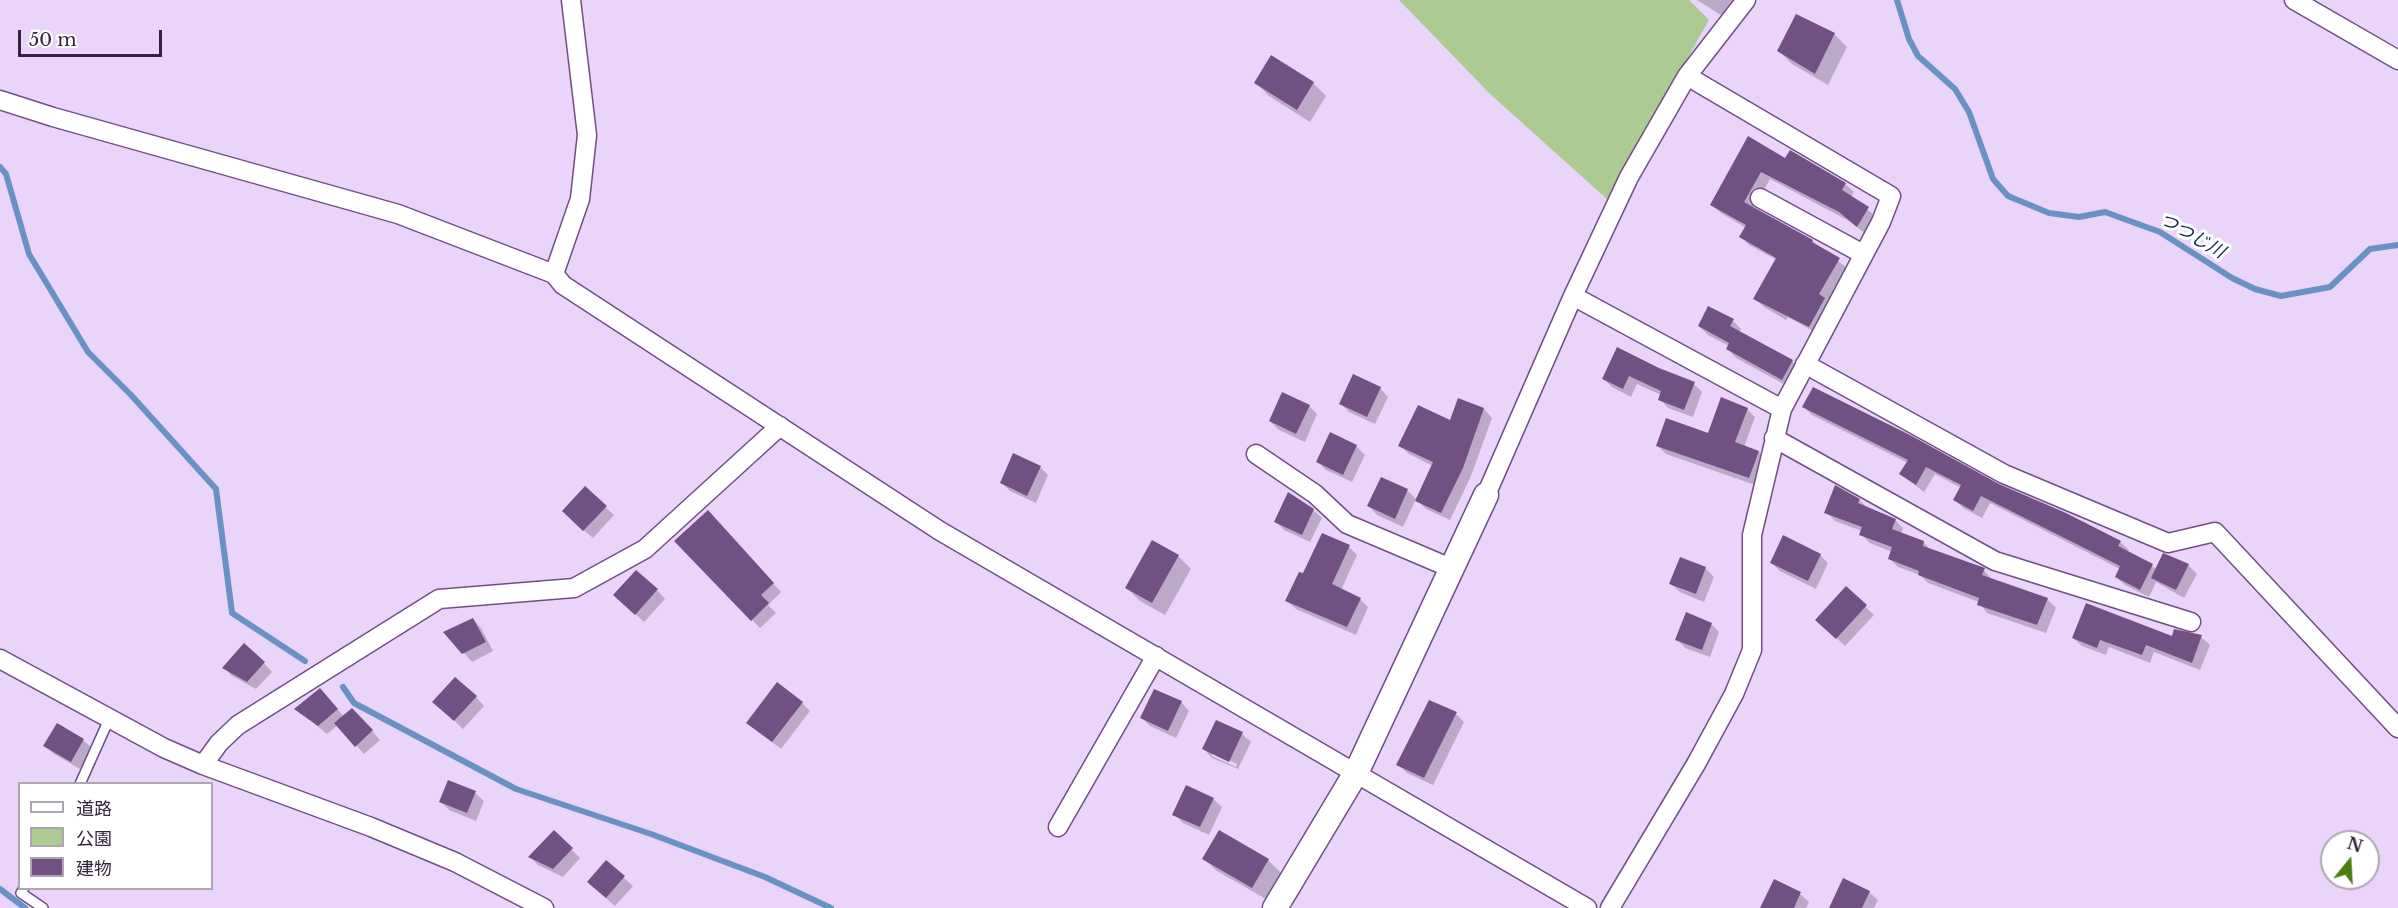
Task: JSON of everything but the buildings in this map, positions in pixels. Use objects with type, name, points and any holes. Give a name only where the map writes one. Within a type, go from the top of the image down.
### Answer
[{"type":"street","points":[[554,274],[580,199],[587,135],[571,0]]},
{"type":"street","points":[[1275,908],[1357,771],[1453,569],[1573,296],[1629,177],[1687,76],[1746,0]]},
{"type":"street","points":[[2294,0],[2398,60]]},
{"type":"street","points":[[1610,908],[1696,764],[1734,694],[1752,650],[1752,535],[1782,410],[1881,222],[1891,196],[1687,76]]},
{"type":"street","points":[[0,100],[75,124],[398,214],[554,274],[563,285],[578,295],[940,531],[1357,771],[1587,908]]},
{"type":"street","points":[[1760,198],[1863,254]]},
{"type":"street","points":[[1573,296],[1782,410]]},
{"type":"street","points":[[1805,364],[2004,474],[2168,543],[2215,532],[2398,728]]},
{"type":"street","points":[[203,765],[219,743],[238,725],[439,599],[574,588],[645,549],[780,426]]},
{"type":"street","points":[[1774,438],[1995,561],[2191,622]]},
{"type":"street","points":[[1256,454],[1315,494],[1347,524],[1453,569]]},
{"type":"street","points":[[1058,827],[1156,656]]},
{"type":"street","points":[[0,659],[164,748],[203,765],[371,827],[455,862],[544,908]]},
{"type":"lane","points":[[80,782],[110,717]]},
{"type":"lane","points":[[23,890],[21,893],[43,908]]},
{"type":"green space","points":[[1399,0],[1689,0],[1709,20],[1608,200],[1490,94]]},
{"type":"waterway","name":"つつじ川","points":[[1897,0],[1909,39],[1918,56],[1955,89],[1969,112],[1993,179],[2008,196],[2049,213],[2079,217],[2105,212],[2160,232],[2232,278],[2255,289],[2281,296],[2330,287],[2370,249],[2398,245]]},
{"type":"waterway","points":[[0,167],[6,174],[29,254],[88,352],[131,395],[216,489],[232,613],[305,661]]},
{"type":"waterway","points":[[343,687],[354,703],[516,789],[651,834],[765,877],[831,908]]},
{"type":"waterway","points":[[0,889],[25,908]]}]
